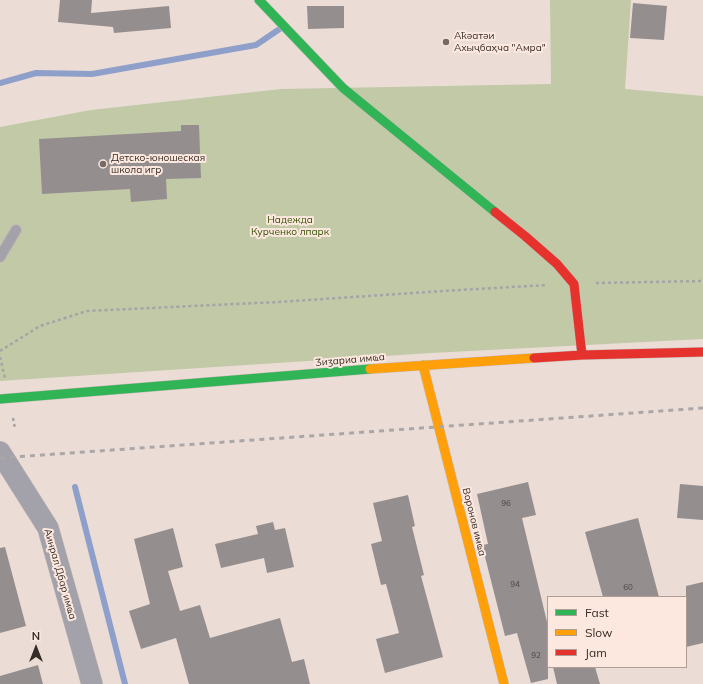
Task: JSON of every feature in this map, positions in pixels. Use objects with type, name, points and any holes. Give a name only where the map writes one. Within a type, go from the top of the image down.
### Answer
[{"type":"main road","points":[[259,0],[343,88],[525,236],[557,264],[574,284],[582,355]]},
{"type":"main road","name":"Ӡиӡариа имҩа","points":[[0,399],[423,365],[582,355],[703,352]]},
{"type":"main road","name":"Воронов имҩа","points":[[423,365],[504,684]]},
{"type":"street","name":"Аинрал Дбар имҩа","points":[[0,452],[48,528],[92,684]]},
{"type":"lane","points":[[0,257],[16,230]]},
{"type":"path","points":[[0,351],[40,326],[87,311],[278,302],[574,284],[703,281]]},
{"type":"green space","name":"Надежда Курченко лпарк","points":[[550,0],[631,0],[625,89],[703,96],[703,339],[431,353],[0,381],[0,127],[91,110],[281,89],[551,84]]},
{"type":"building","points":[[60,0],[92,0],[91,13],[169,6],[171,28],[114,33],[113,27],[58,22]]},
{"type":"building","points":[[633,3],[667,6],[664,40],[630,38]]},
{"type":"building","points":[[307,6],[344,6],[344,28],[308,29]]},
{"type":"building","name":"Детско-юношеская школа игр","points":[[181,125],[199,125],[201,178],[166,179],[167,199],[131,202],[130,189],[42,194],[39,139],[181,131]]},
{"type":"building","points":[[528,482],[536,515],[522,518],[547,622],[548,679],[531,683],[517,633],[505,636],[482,545],[488,544],[477,494]]},
{"type":"building","points":[[680,484],[703,486],[703,520],[677,518]]},
{"type":"building","points":[[408,495],[415,526],[412,527],[424,575],[421,576],[443,657],[385,673],[376,639],[399,633],[386,584],[381,585],[371,544],[382,541],[373,503]]},
{"type":"building","points":[[638,518],[659,596],[603,596],[585,532]]},
{"type":"building","points":[[273,522],[275,530],[285,528],[294,567],[267,573],[264,558],[221,568],[215,544],[258,534],[256,526]]},
{"type":"building","points":[[173,528],[183,567],[168,571],[180,611],[200,605],[210,638],[280,618],[292,662],[304,659],[310,684],[189,684],[176,638],[141,649],[129,611],[150,604],[134,539]]},
{"type":"building","points":[[5,547],[26,626],[0,633],[0,548]]},
{"type":"building","points":[[703,582],[703,643],[687,647],[687,596],[686,586]]},
{"type":"building","points":[[38,665],[43,684],[0,684],[0,676]]},
{"type":"building","points":[[553,668],[595,668],[600,684],[557,684]]},
{"type":"waterway","points":[[0,83],[36,73],[92,74],[256,45],[281,28]]},
{"type":"waterway","points":[[75,487],[125,684]]},
{"type":"railway","points":[[0,458],[703,408]]},
{"type":"traffic: fast","points":[[259,0],[343,88],[495,212]]},
{"type":"traffic: fast","points":[[0,399],[370,369]]},
{"type":"traffic: slow","points":[[370,369],[534,358]]},
{"type":"traffic: slow","points":[[423,365],[504,684]]},
{"type":"traffic: jam","points":[[495,212],[557,264],[574,284],[582,355]]},
{"type":"traffic: jam","points":[[534,358],[582,355],[703,352]]},
{"type":"place","name":"Аҟәатәи Ахыҷбаҳча \"Амра\"","points":[[446,42]]},
{"type":"place","name":"Детско-юношеская школа игр","points":[[103,164]]}]
